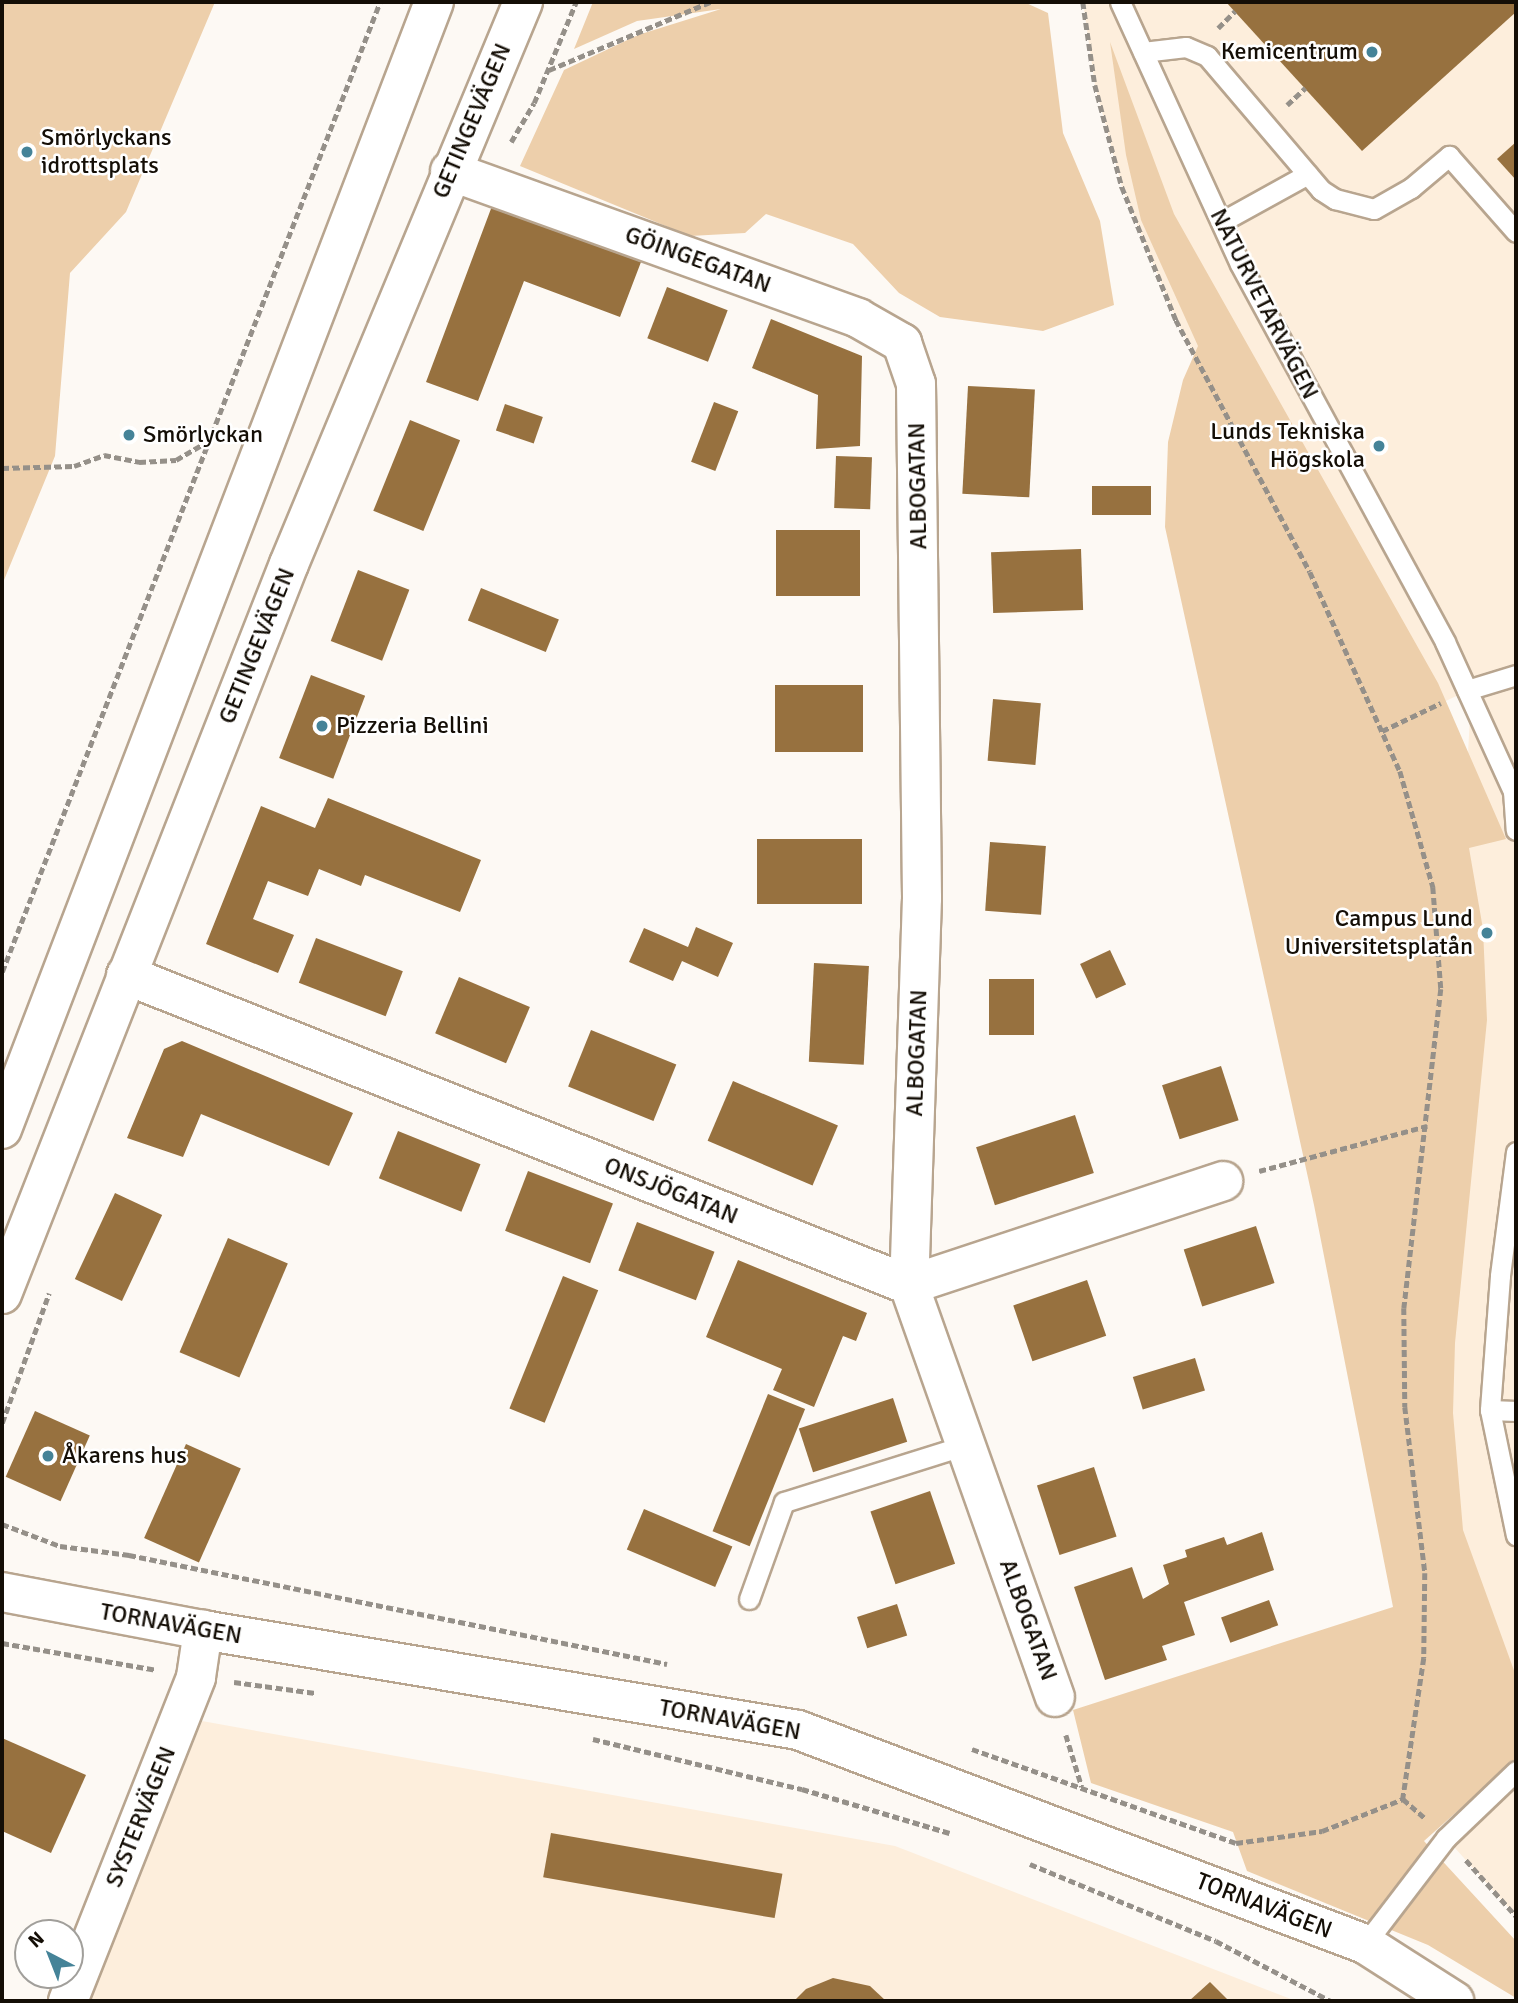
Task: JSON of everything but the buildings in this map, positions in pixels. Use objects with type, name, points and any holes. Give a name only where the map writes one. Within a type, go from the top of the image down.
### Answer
[{"type":"main road","points":[[2,1129],[434,2]]},
{"type":"main road","name":"GETINGEVÄGEN","points":[[2,1294],[126,975],[450,171],[523,2]]},
{"type":"main road","name":"GÖINGEGATAN","points":[[450,171],[858,318],[902,343],[916,384]]},
{"type":"main road","name":"ALBOGATAN","points":[[916,384],[922,898],[909,1285],[1055,1697]]},
{"type":"main road","name":"ONSJÖGATAN","points":[[126,975],[909,1285]]},
{"type":"main road","points":[[909,1285],[1223,1181]]},
{"type":"main road","name":"TORNAVÄGEN","points":[[2,1592],[203,1630],[798,1730],[1365,1944],[1454,2001]]},
{"type":"main road","name":"SYSTERVÄGEN","points":[[68,2001],[196,1677],[203,1630]]},
{"type":"lane","name":"NATURVETARVÄGEN","points":[[1121,2],[1221,222],[1467,690],[1513,791],[1516,830]]},
{"type":"lane","points":[[1143,51],[1186,47],[1207,56],[1308,174],[1335,199],[1374,209],[1411,188],[1449,156],[1516,232]]},
{"type":"lane","points":[[1221,222],[1308,174]]},
{"type":"lane","points":[[1467,690],[1516,676]]},
{"type":"lane","points":[[1516,1153],[1500,1276],[1490,1410],[1516,1535]]},
{"type":"lane","points":[[1490,1410],[1516,1411]]},
{"type":"lane","points":[[749,1599],[784,1502],[966,1446]]},
{"type":"lane","points":[[1365,1944],[1446,1838],[1512,1782]]},
{"type":"path","points":[[2,972],[212,439],[380,2]]},
{"type":"path","points":[[565,2],[575,6]]},
{"type":"path","points":[[548,70],[710,2]]},
{"type":"path","points":[[1083,2],[1096,85],[1122,187],[1176,320],[1310,572],[1400,771],[1433,887],[1441,989],[1404,1308],[1405,1407],[1425,1573],[1424,1658],[1403,1799]]},
{"type":"path","points":[[2,468],[74,466],[104,455],[139,462],[176,460],[212,439]]},
{"type":"path","points":[[1382,731],[1467,690]]},
{"type":"path","points":[[1223,1181],[1427,1126]]},
{"type":"path","points":[[2,1643],[196,1677],[330,1694]]},
{"type":"path","points":[[1055,1697],[1082,1788]]},
{"type":"path","points":[[585,1738],[740,1773],[952,1834]]},
{"type":"path","points":[[1027,1863],[1216,1941],[1331,2001]]},
{"type":"shaded area","points":[[2,2],[215,2],[126,212],[70,273],[55,456],[2,585]]},
{"type":"shaded area","points":[[593,2],[1024,2],[1048,13],[1063,133],[1100,221],[1114,305],[1043,331],[940,317],[899,293],[853,244],[766,214],[745,233],[690,236],[520,166],[564,70],[638,35],[721,9],[637,21],[574,49]]},
{"type":"shaded area","name":"Campus Lund Universitetsplatån","points":[[1083,2],[1516,2],[1516,1916],[1446,1838],[1507,1779],[1469,1739],[1441,1254],[1471,698],[1467,691],[1382,731],[1310,572],[1176,320],[1122,187],[1095,85]]},
{"type":"shaded area","points":[[1110,42],[1174,214],[1438,683],[1506,839],[1469,848],[1483,929],[1487,1020],[1455,1343],[1453,1413],[1463,1530],[1516,1676],[1516,1759],[1424,1841],[1516,1941],[1516,1998],[1428,1945],[1247,1871],[1233,1832],[1091,1783],[1073,1710],[1393,1607],[1314,1205],[1165,527],[1168,442],[1183,380],[1198,346],[1141,220],[1126,155]]},
{"type":"shaded area","points":[[202,1721],[895,1846],[1296,2001],[90,2001]]},
{"type":"place","name":"Kemicentrum","points":[[1372,52]]},
{"type":"place","name":"Smörlyckans idrottsplats","points":[[27,152]]},
{"type":"place","name":"Smörlyckan","points":[[129,435]]},
{"type":"place","name":"Lunds Tekniska Högskola","points":[[1379,446]]},
{"type":"place","name":"Pizzeria Bellini","points":[[322,726]]},
{"type":"place","name":"Campus Lund Universitetsplatån","points":[[1487,933]]},
{"type":"place","name":"Åkarens hus","points":[[48,1456]]}]
